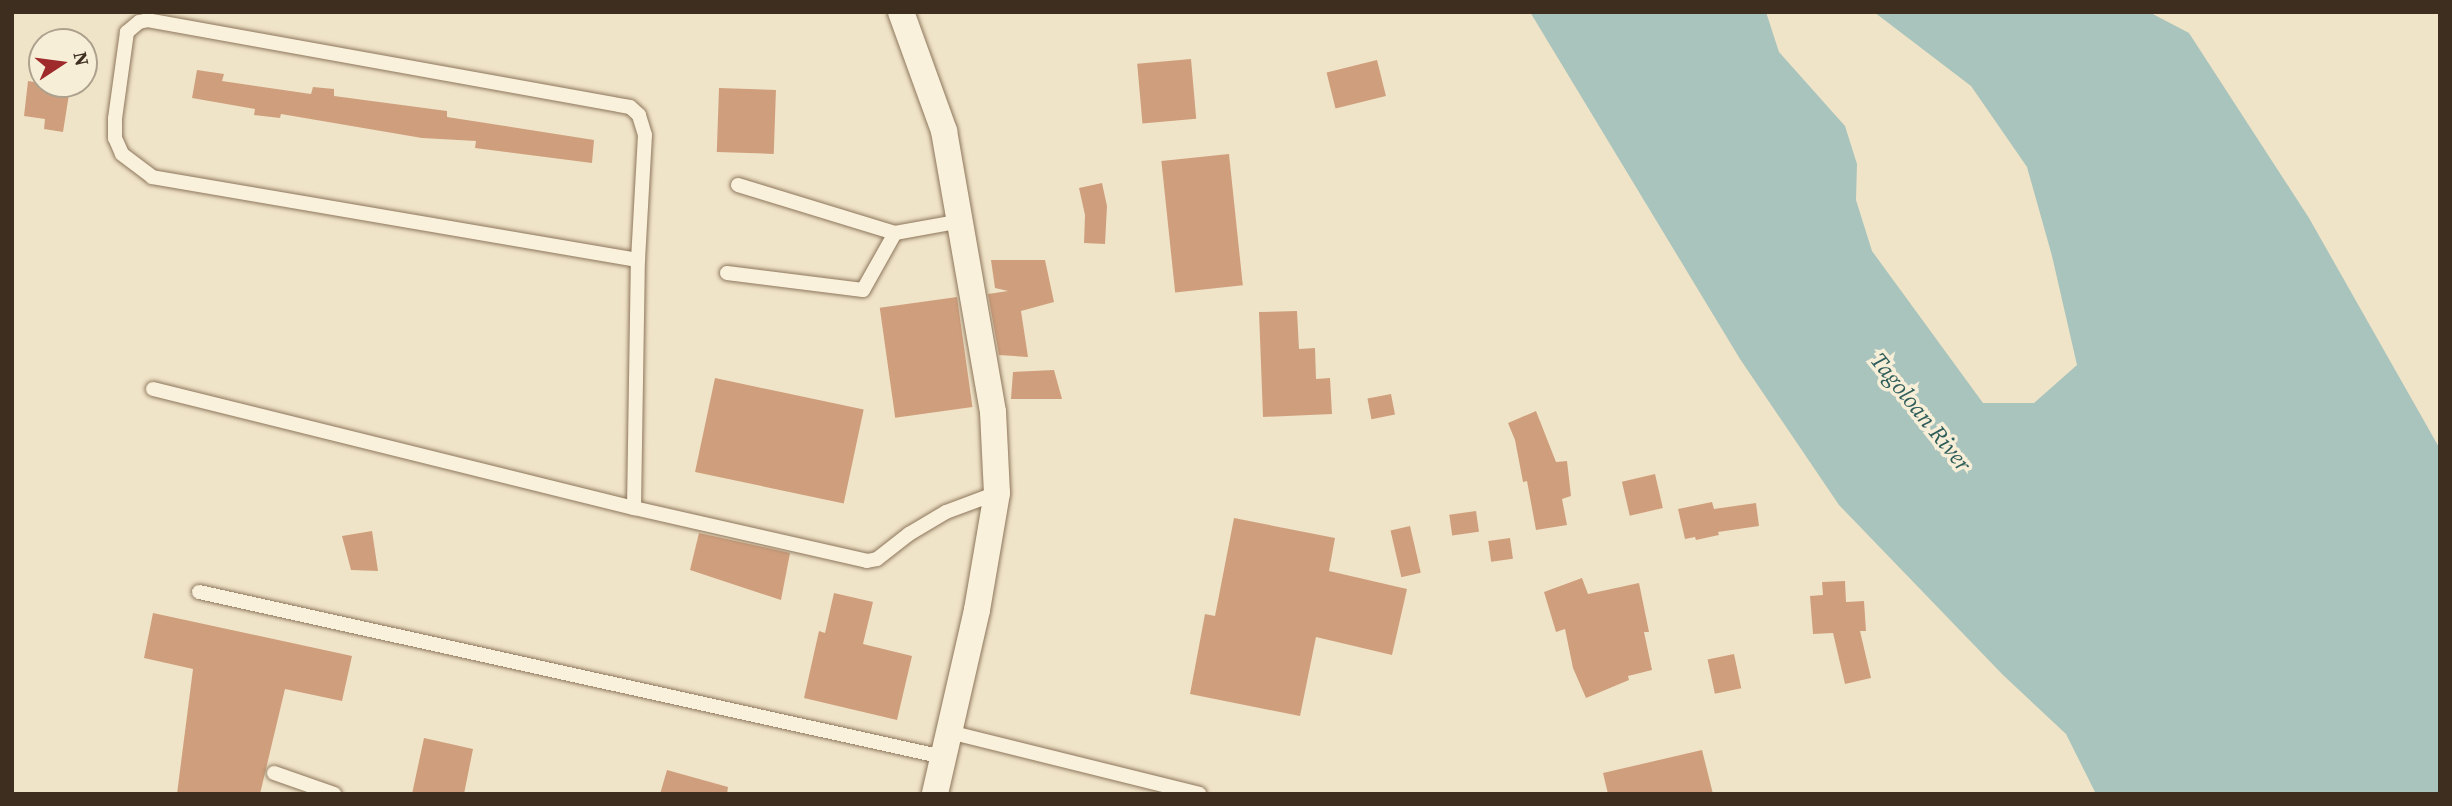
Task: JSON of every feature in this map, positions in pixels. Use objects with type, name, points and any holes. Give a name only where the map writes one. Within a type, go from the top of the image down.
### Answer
[{"type":"street","points":[[901,12],[944,131],[993,412],[997,493],[977,610],[934,794]]},
{"type":"lane","points":[[634,508],[638,260],[645,135],[639,114],[629,107],[148,20],[139,22],[127,32],[114,119],[115,138],[122,154],[152,177],[638,260]]},
{"type":"lane","points":[[738,185],[895,233],[961,221]]},
{"type":"lane","points":[[727,272],[863,290],[895,233]]},
{"type":"lane","points":[[153,389],[634,508],[867,561],[877,559],[909,534],[946,512],[997,493]]},
{"type":"lane","points":[[199,592],[1199,794]]},
{"type":"lane","points":[[274,773],[334,794]]},
{"type":"water","name":"Tagoloan River","points":[[1530,12],[1766,12],[1779,52],[1845,126],[1857,164],[1856,200],[1872,251],[1983,403],[2034,403],[2077,365],[2052,256],[2027,167],[1971,86],[1874,12],[2149,12],[2189,33],[2309,218],[2440,449],[2440,794],[2096,794],[2066,734],[2003,675],[1839,505],[1740,359]]},
{"type":"building","points":[[1191,59],[1196,119],[1142,123],[1137,64]]},
{"type":"building","points":[[1377,60],[1386,96],[1335,108],[1327,73]]},
{"type":"building","points":[[197,70],[224,74],[222,81],[311,94],[313,87],[334,89],[334,96],[447,111],[447,117],[594,140],[592,163],[475,148],[476,141],[422,138],[281,114],[280,118],[254,115],[255,109],[192,98]]},
{"type":"building","points":[[28,81],[28,98],[68,98],[63,132],[44,129],[45,119],[24,116]]},
{"type":"building","points":[[719,88],[776,90],[774,154],[717,152]]},
{"type":"building","points":[[1229,154],[1243,285],[1175,292],[1161,161]]},
{"type":"building","points":[[1102,183],[1107,206],[1105,244],[1084,243],[1085,215],[1079,188]]},
{"type":"building","points":[[991,260],[1045,260],[1054,302],[1021,311],[1028,357],[999,355],[988,294],[1008,291],[995,288]]},
{"type":"building","points":[[957,297],[972,407],[895,418],[880,308]]},
{"type":"building","points":[[1297,311],[1299,349],[1315,348],[1316,379],[1330,378],[1332,414],[1263,417],[1259,312]]},
{"type":"building","points":[[1054,370],[1062,399],[1011,399],[1013,372]]},
{"type":"building","points":[[715,378],[864,410],[844,504],[695,472]]},
{"type":"building","points":[[1391,394],[1395,415],[1371,419],[1367,399]]},
{"type":"building","points":[[1536,411],[1556,462],[1567,461],[1571,496],[1562,499],[1567,525],[1536,530],[1527,481],[1523,482],[1515,440],[1508,423]]},
{"type":"building","points":[[1655,474],[1663,508],[1630,516],[1622,482]]},
{"type":"building","points":[[1712,502],[1714,509],[1756,503],[1759,526],[1718,532],[1719,535],[1696,540],[1695,537],[1685,539],[1678,509]]},
{"type":"building","points":[[1476,511],[1479,532],[1452,536],[1449,515]]},
{"type":"building","points":[[1234,518],[1335,538],[1329,571],[1407,589],[1392,655],[1316,637],[1300,716],[1190,694],[1205,614],[1215,616]]},
{"type":"building","points":[[1410,526],[1421,573],[1401,577],[1391,530]]},
{"type":"building","points":[[372,531],[378,571],[351,570],[342,536]]},
{"type":"building","points":[[699,533],[790,553],[781,600],[690,570]]},
{"type":"building","points":[[1510,538],[1513,559],[1491,562],[1488,541]]},
{"type":"building","points":[[1582,578],[1588,594],[1639,583],[1649,632],[1644,632],[1652,670],[1628,676],[1629,680],[1586,698],[1573,668],[1565,629],[1556,632],[1544,592]]},
{"type":"building","points":[[1845,581],[1846,602],[1864,601],[1866,631],[1860,631],[1871,678],[1845,684],[1833,633],[1813,634],[1810,596],[1823,595],[1822,582]]},
{"type":"building","points":[[834,593],[873,602],[863,644],[912,656],[897,720],[804,698],[819,631],[825,633]]},
{"type":"building","points":[[153,613],[352,656],[342,701],[285,689],[260,794],[177,794],[193,669],[144,658]]},
{"type":"building","points":[[1734,654],[1741,688],[1715,694],[1708,660]]},
{"type":"building","points":[[424,738],[473,749],[464,794],[412,794]]},
{"type":"building","points":[[1702,750],[1713,794],[1608,794],[1603,773]]},
{"type":"building","points":[[667,770],[728,787],[727,794],[660,794]]}]
